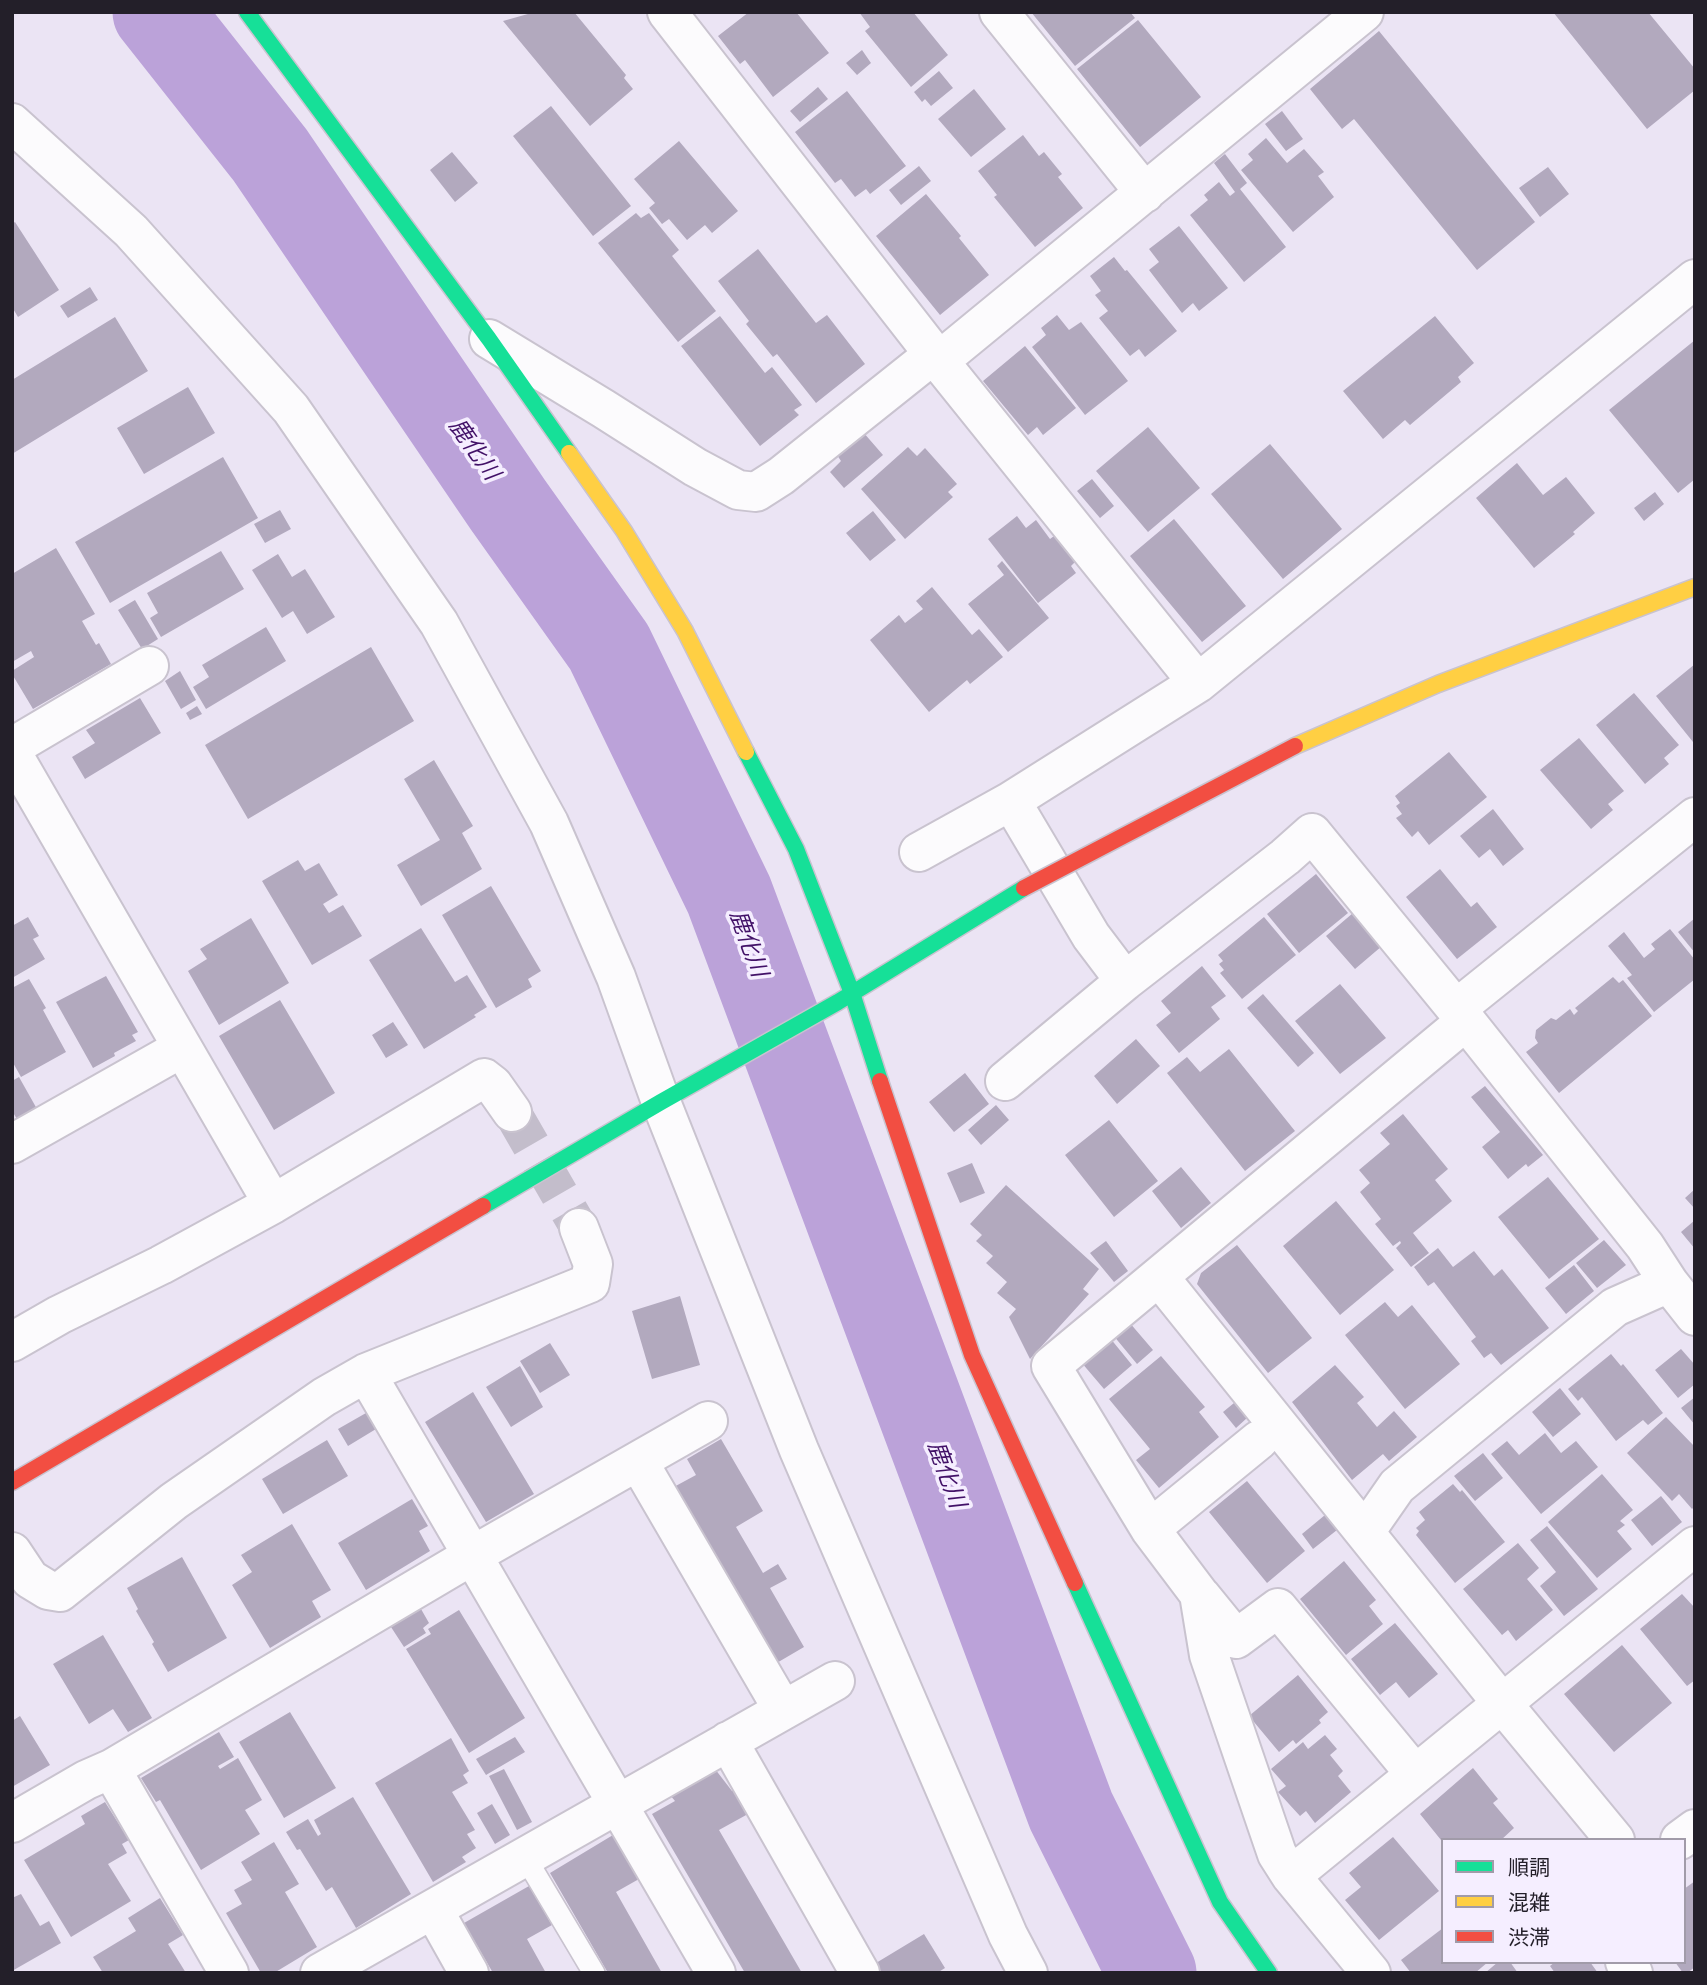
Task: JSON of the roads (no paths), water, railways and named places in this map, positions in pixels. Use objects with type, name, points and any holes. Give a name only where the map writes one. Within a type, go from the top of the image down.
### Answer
[{"type":"street","points":[[247,12],[489,339],[624,531],[685,631],[796,849],[852,993],[972,1355],[1220,1902],[1269,1973]]},
{"type":"street","points":[[667,12],[937,358],[1198,683]]},
{"type":"street","points":[[999,12],[1145,193]]},
{"type":"street","points":[[489,339],[695,467],[738,490],[756,492],[937,358],[1145,193],[1364,12]]},
{"type":"street","points":[[12,122],[131,231],[291,409],[439,623],[549,823],[670,1096],[799,1450],[1008,1935],[1028,1973]]},
{"type":"street","points":[[919,852],[1011,801],[1198,683],[1695,279]]},
{"type":"street","points":[[12,1482],[670,1096],[838,1002],[1024,888],[1295,746],[1437,684],[1695,587]]},
{"type":"street","points":[[12,747],[149,666]]},
{"type":"street","points":[[12,753],[273,1204]]},
{"type":"street","points":[[1011,801],[1091,936],[1125,981]]},
{"type":"street","points":[[1415,1773],[1278,1608],[1236,1639],[1150,1529],[1051,1366],[1159,1277],[1461,1015],[1695,817]]},
{"type":"street","points":[[1005,1081],[1125,981],[1312,833],[1645,1246],[1695,1317]]},
{"type":"street","points":[[12,1144],[182,1048]]},
{"type":"street","points":[[12,1342],[273,1204],[484,1078],[493,1085],[512,1112]]},
{"type":"street","points":[[12,1552],[30,1579],[48,1590],[60,1592],[174,1501],[324,1397],[366,1373],[590,1283],[593,1264],[579,1228]]},
{"type":"street","points":[[1159,1277],[1613,1838]]},
{"type":"street","points":[[1365,1532],[1397,1486],[1594,1324],[1615,1307],[1669,1283]]},
{"type":"street","points":[[366,1373],[716,1973]]},
{"type":"street","points":[[12,1823],[86,1780],[111,1769],[473,1555],[708,1421]]},
{"type":"street","points":[[1150,1529],[1259,1440]]},
{"type":"street","points":[[638,1461],[783,1710]]},
{"type":"street","points":[[1291,1876],[1695,1546]]},
{"type":"street","points":[[1199,1594],[1209,1655],[1278,1854],[1291,1876],[1370,1973]]},
{"type":"street","points":[[320,1973],[835,1681]]},
{"type":"street","points":[[728,1741],[859,1973]]},
{"type":"street","points":[[111,1769],[229,1973]]},
{"type":"street","points":[[433,1909],[469,1973]]},
{"type":"lane","points":[[525,1857],[594,1973]]},
{"type":"waterway","name":"鹿化川","points":[[157,12],[270,155],[508,505],[609,647],[729,895],[1071,1811],[1152,1973]]},
{"type":"tunnel","points":[[512,1112],[579,1228]]}]
